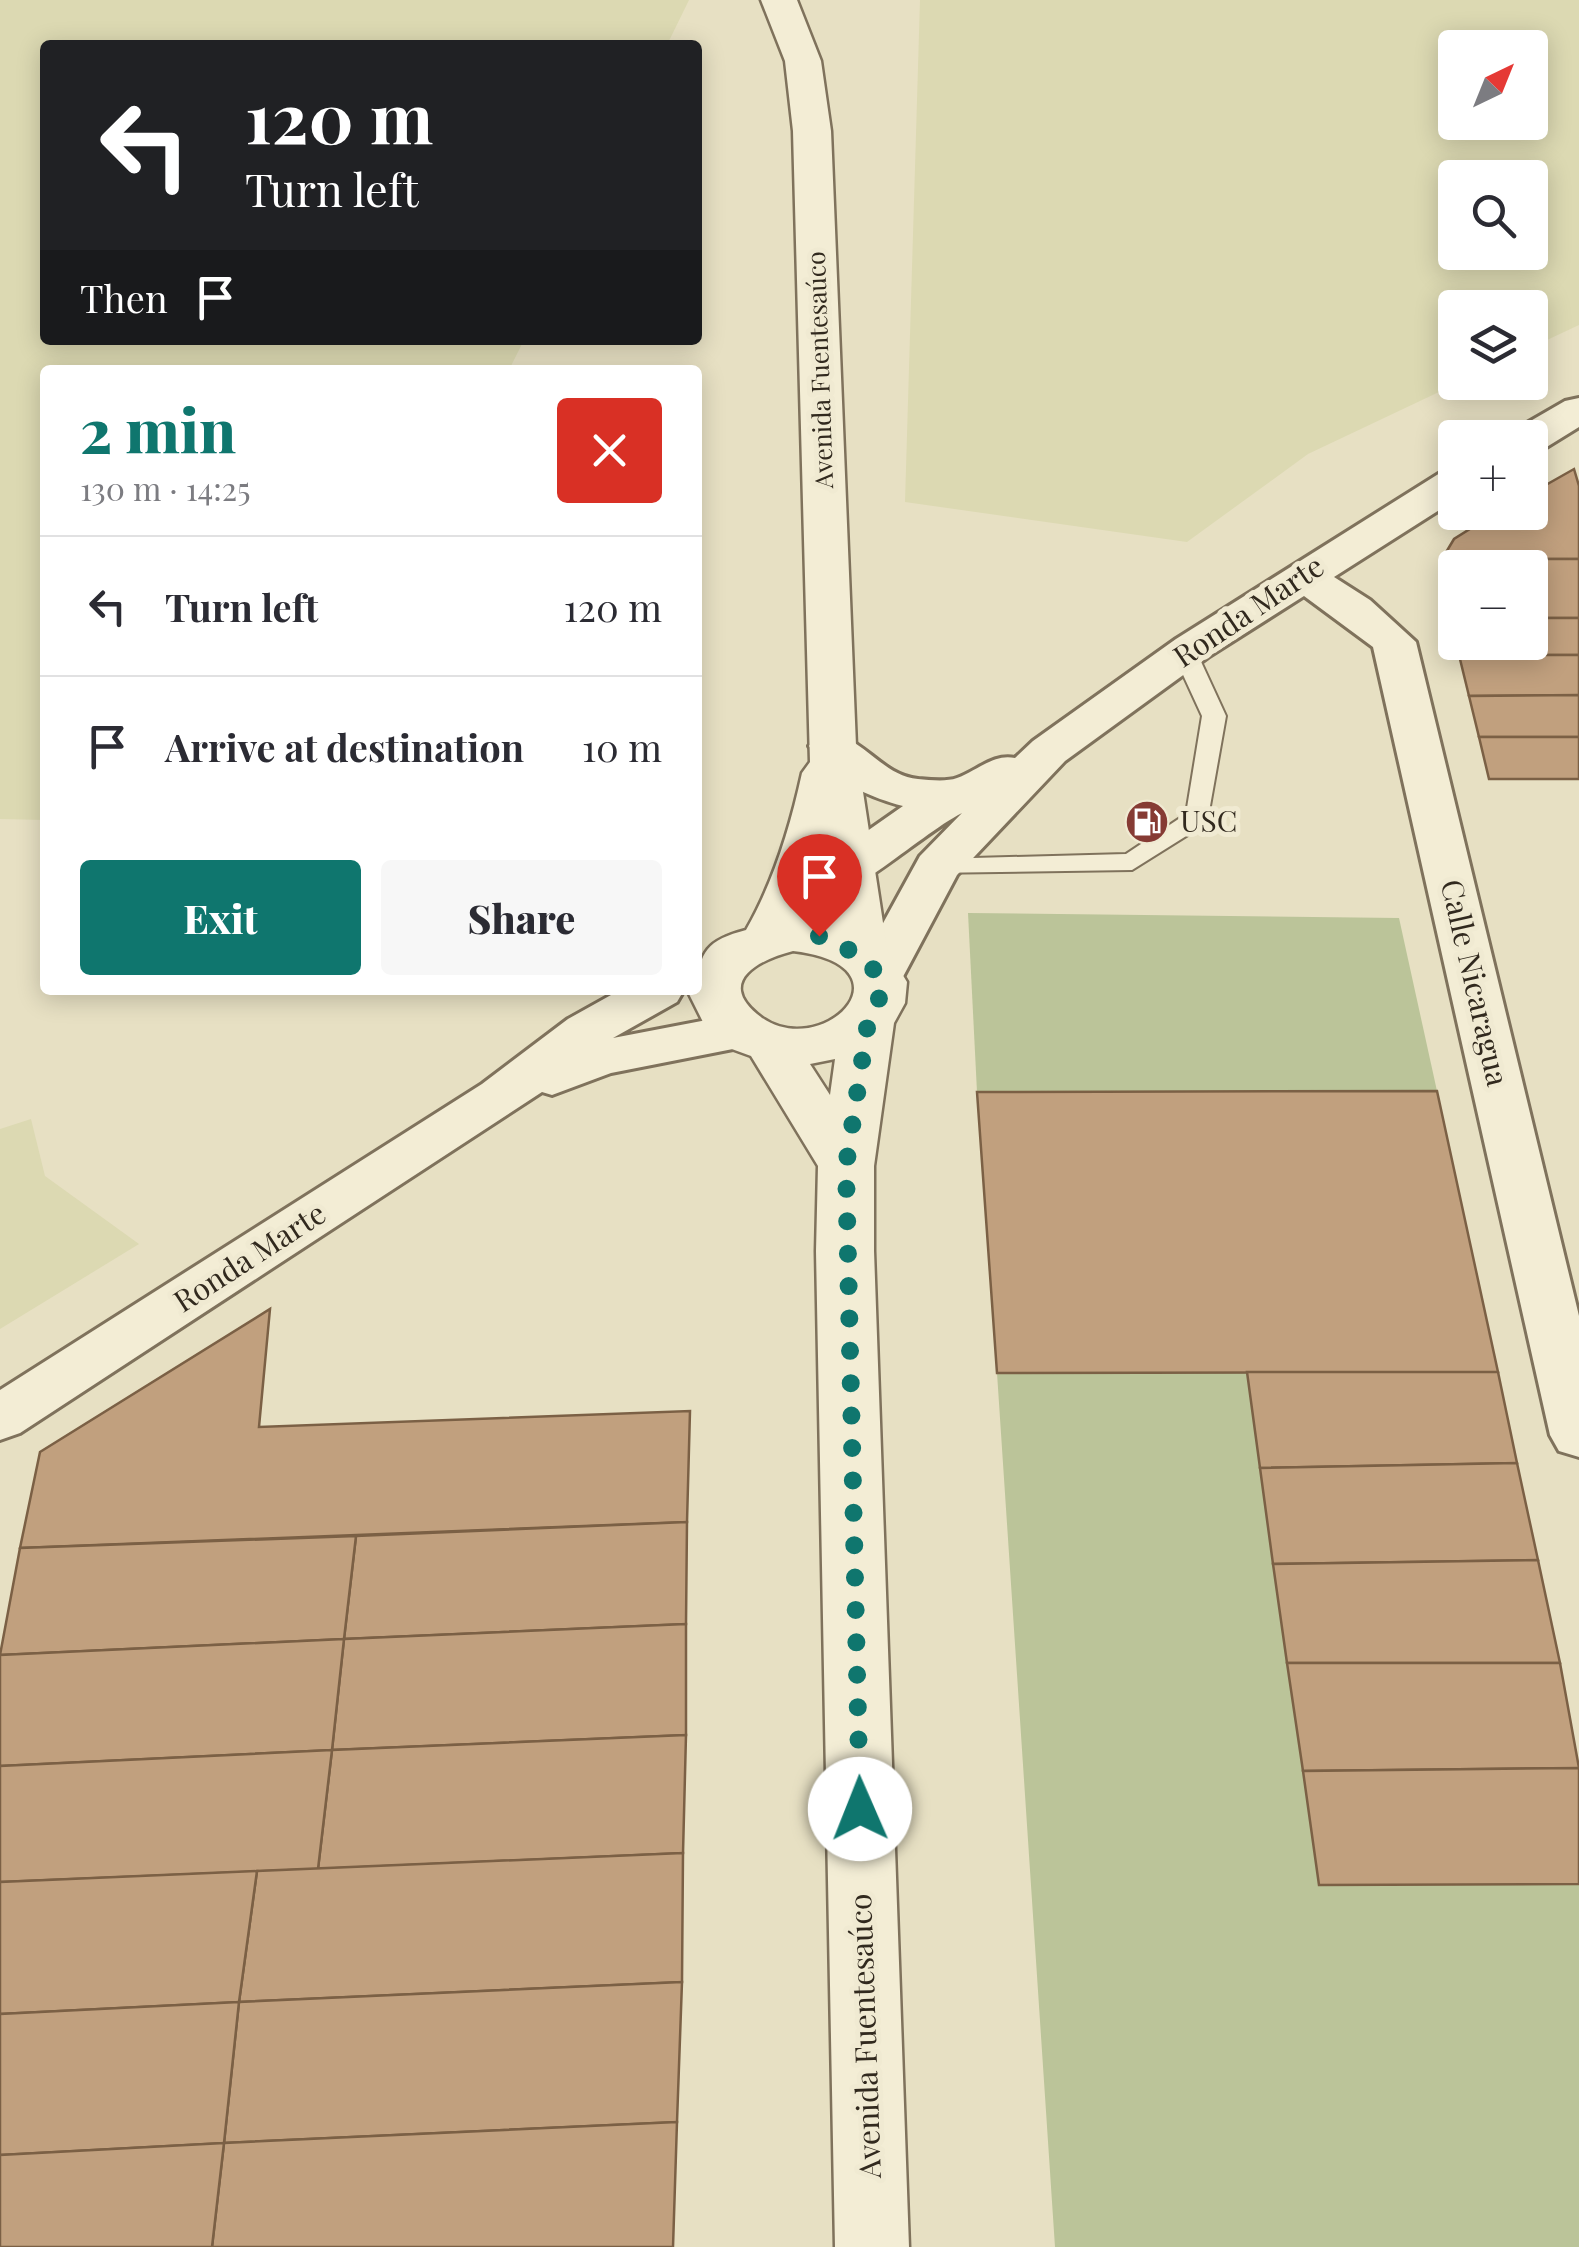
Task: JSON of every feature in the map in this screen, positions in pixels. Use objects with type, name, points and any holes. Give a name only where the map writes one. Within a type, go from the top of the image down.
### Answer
[{"type":"street","name":"Avenida Fuentesaúco","points":[[779,0],[803,60],[812,131],[832,746],[870,985],[846,1166],[872,2247]]},
{"type":"street","points":[[1548,428],[1579,410]]},
{"type":"street","name":"Ronda Marte","points":[[746,941],[927,812],[1049,751],[1186,653],[1438,492]]},
{"type":"street","name":"Calle Nicaragua","points":[[1302,576],[1354,609],[1394,642],[1579,1435]]},
{"type":"street","name":"Avenida Fuentesaúco","points":[[746,941],[816,824],[832,746]]},
{"type":"street","name":"Ronda Marte","points":[[832,746],[865,779],[916,795],[962,794]]},
{"type":"street","name":"Ronda Marte","points":[[870,985],[937,867],[1049,751]]},
{"type":"street","points":[[754,1038],[808,1047],[842,1039],[870,985],[819,936],[746,941],[718,969],[713,985],[714,1002],[723,1018],[754,1038],[846,1166]]},
{"type":"street","name":"Ronda Marte","points":[[0,1418],[500,1098],[586,1030],[649,995]]},
{"type":"street","name":"Ronda Marte","points":[[500,1098],[600,1058],[754,1038]]},
{"type":"lane","points":[[937,867],[1132,862],[1198,817],[1214,716],[1186,653]]},
{"type":"shaded area","points":[[0,0],[689,0],[669,40],[40,40],[40,345],[522,345],[512,365],[40,365],[40,820],[0,819]]},
{"type":"shaded area","points":[[920,0],[1579,0],[1579,325],[1548,340],[1548,290],[1438,290],[1438,392],[1308,454],[1187,542],[905,502]]},
{"type":"shaded area","points":[[31,1119],[45,1176],[139,1244],[0,1329],[0,1129]]},
{"type":"green space","points":[[968,913],[1399,918],[1437,1091],[977,1092]]},
{"type":"green space","points":[[1247,1372],[1319,1884],[1579,1884],[1579,2247],[1055,2247],[997,1373]]},
{"type":"building","points":[[1574,469],[1579,486],[1579,559],[1548,559],[1548,550],[1447,550],[1454,539],[1468,530],[1548,530],[1548,484]]},
{"type":"building","points":[[1548,559],[1579,559],[1579,618],[1548,618]]},
{"type":"building","points":[[1548,618],[1579,618],[1579,655],[1548,655]]},
{"type":"building","points":[[1548,655],[1579,655],[1579,695],[1469,696],[1460,660],[1548,660]]},
{"type":"building","points":[[1579,695],[1579,737],[1479,737],[1469,696]]},
{"type":"building","points":[[1479,737],[1579,737],[1579,779],[1489,779]]},
{"type":"building","points":[[1437,1091],[1498,1372],[997,1373],[977,1092]]},
{"type":"building","points":[[270,1309],[259,1427],[690,1411],[687,1522],[20,1548],[40,1452]]},
{"type":"building","points":[[1247,1372],[1498,1372],[1517,1463],[1260,1468]]},
{"type":"building","points":[[1517,1463],[1538,1560],[1273,1564],[1260,1468]]},
{"type":"building","points":[[687,1522],[686,1624],[344,1639],[356,1536]]},
{"type":"building","points":[[356,1536],[344,1639],[0,1655],[20,1548]]},
{"type":"building","points":[[1538,1560],[1560,1663],[1287,1663],[1273,1564]]},
{"type":"building","points":[[686,1624],[686,1735],[332,1750],[344,1639]]},
{"type":"building","points":[[344,1639],[332,1750],[0,1766],[0,1655]]},
{"type":"building","points":[[1287,1663],[1560,1663],[1579,1768],[1303,1771]]},
{"type":"building","points":[[686,1735],[683,1853],[318,1869],[332,1750]]},
{"type":"building","points":[[332,1750],[318,1869],[0,1882],[0,1766]]},
{"type":"building","points":[[1579,1768],[1579,1884],[1319,1885],[1303,1771]]},
{"type":"building","points":[[683,1853],[682,1982],[239,2002],[257,1871]]},
{"type":"building","points":[[257,1871],[239,2002],[0,2014],[0,1882]]},
{"type":"building","points":[[682,1982],[677,2122],[224,2143],[239,2002]]},
{"type":"building","points":[[239,2002],[224,2143],[0,2155],[0,2014]]},
{"type":"building","points":[[677,2122],[673,2247],[212,2247],[224,2143]]},
{"type":"building","points":[[224,2143],[212,2247],[0,2247],[0,2155]]},
{"type":"place","name":"USC","points":[[1147,822]]},
{"type":"route","points":[[819,936],[843,944],[873,965],[882,992],[878,1008],[868,1022],[846,1166],[860,1809]]}]
